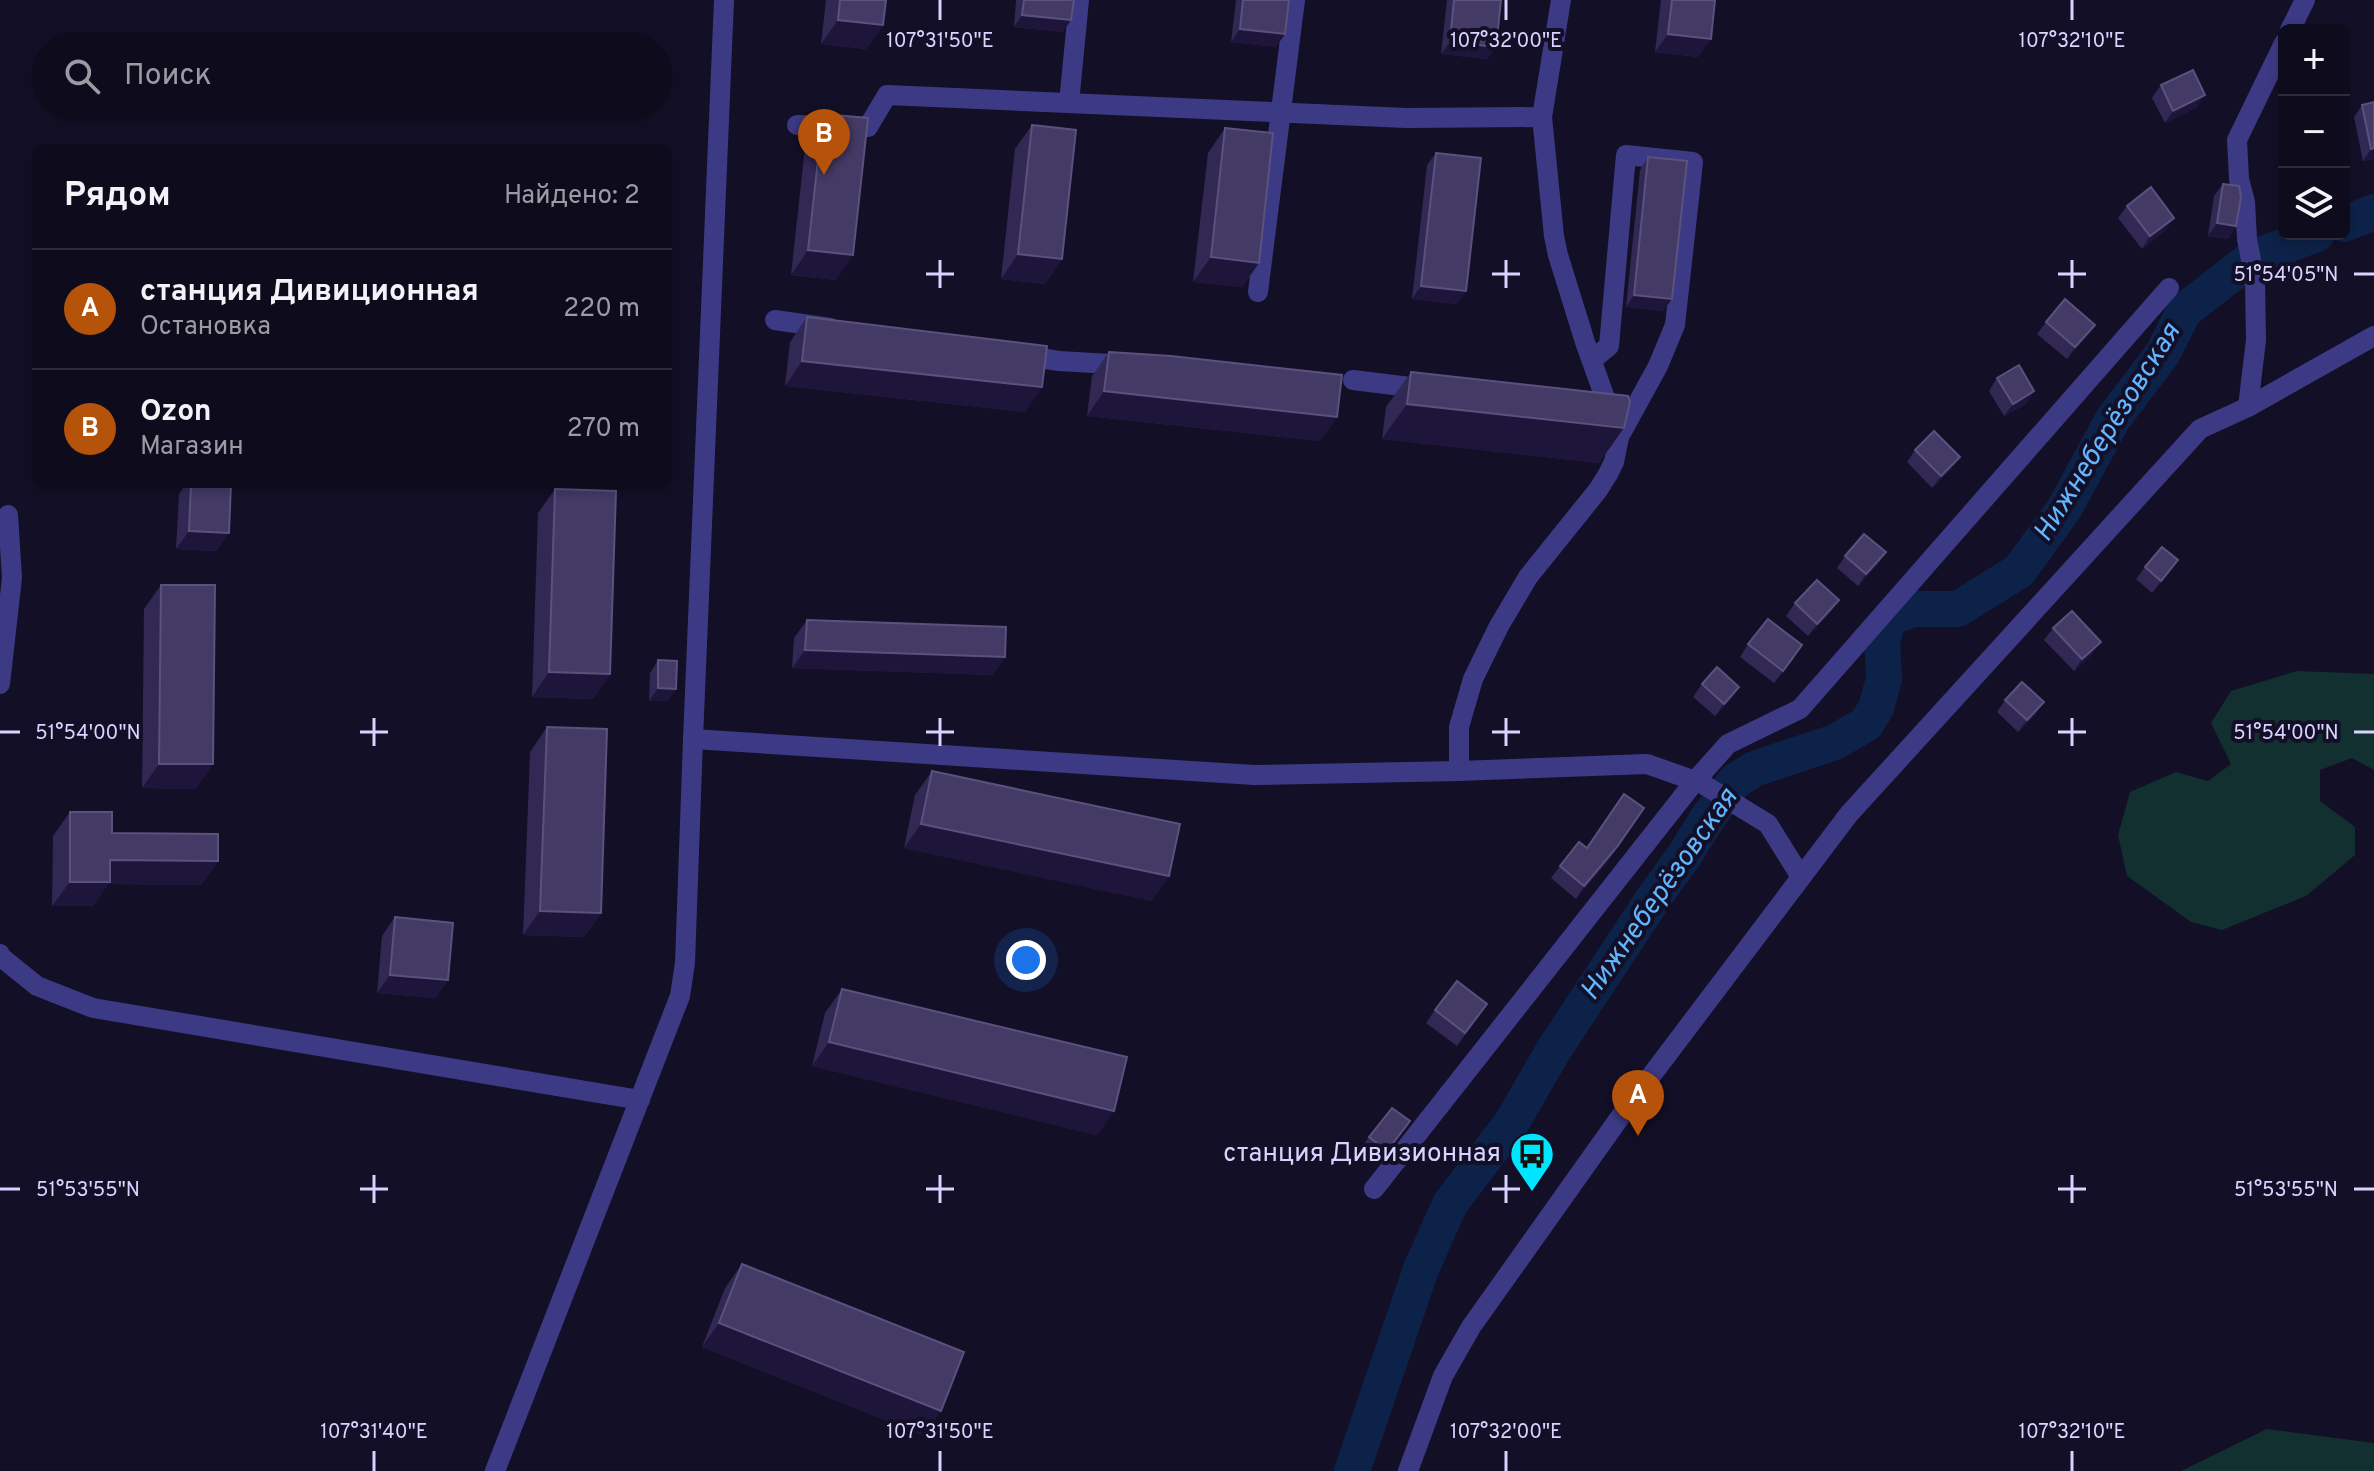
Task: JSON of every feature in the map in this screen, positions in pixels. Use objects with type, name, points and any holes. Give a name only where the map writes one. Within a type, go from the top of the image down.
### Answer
[{"type":"street","points":[[495,1471],[680,996],[685,963],[724,0]]},
{"type":"street","points":[[1069,103],[1079,0]]},
{"type":"street","points":[[1258,292],[1295,0]]},
{"type":"street","points":[[1561,0],[1542,117],[1550,205],[1558,255],[1592,360],[1602,408],[1619,437]]},
{"type":"street","points":[[2293,24],[2305,0]]},
{"type":"street","points":[[2248,407],[2256,340],[2255,281],[2239,179],[2237,140],[2278,55]]},
{"type":"street","points":[[797,125],[868,127],[887,95],[1406,118],[1542,117]]},
{"type":"street","points":[[1459,771],[1459,727],[1473,679],[1528,577],[1608,474],[1619,437],[1658,366],[1675,325],[1693,162],[1626,155],[1609,346],[1592,360]]},
{"type":"street","points":[[1374,1189],[1695,781],[1728,744],[1800,709],[2169,288]]},
{"type":"street","points":[[775,320],[848,331]]},
{"type":"street","points":[[1408,1471],[1443,1376],[1471,1327],[1623,1113],[1849,814],[2200,429],[2248,407],[2374,336]]},
{"type":"street","points":[[998,352],[1059,361],[1151,367]]},
{"type":"street","points":[[1353,380],[1444,390]]},
{"type":"street","points":[[0,684],[12,578],[8,515]]},
{"type":"street","points":[[693,739],[1254,775],[1647,764],[1695,781],[1768,824],[1801,877]]},
{"type":"street","points":[[0,954],[37,986],[93,1008],[640,1100]]},
{"type":"green space","points":[[2297,671],[2374,674],[2374,770],[2352,758],[2320,770],[2320,801],[2355,827],[2355,855],[2306,896],[2222,930],[2191,922],[2127,876],[2118,835],[2130,792],[2176,772],[2208,781],[2231,764],[2211,723],[2231,691]]},
{"type":"green space","points":[[2267,1429],[2374,1443],[2374,1471],[2181,1471]]},
{"type":"building","points":[[840,0],[886,0],[883,25],[838,20]]},
{"type":"building","points":[[1024,0],[1074,0],[1071,20],[1022,15]]},
{"type":"building","points":[[1243,0],[1289,0],[1285,34],[1240,29]]},
{"type":"building","points":[[1454,0],[1501,0],[1496,47],[1450,42]]},
{"type":"building","points":[[1672,0],[1715,0],[1711,39],[1668,34]]},
{"type":"building","points":[[2193,70],[2205,95],[2173,111],[2161,85]]},
{"type":"building","points":[[2374,102],[2374,148],[2371,149],[2362,105]]},
{"type":"building","points":[[823,114],[868,118],[853,255],[808,250]]},
{"type":"building","points":[[1032,125],[1076,130],[1062,259],[1018,254]]},
{"type":"building","points":[[1225,128],[1273,133],[1259,263],[1211,257]]},
{"type":"building","points":[[1436,153],[1481,158],[1466,291],[1421,286]]},
{"type":"building","points":[[1648,157],[1687,161],[1672,299],[1634,295]]},
{"type":"building","points":[[2223,184],[2239,186],[2241,197],[2236,226],[2217,223]]},
{"type":"building","points":[[2151,187],[2174,218],[2150,236],[2127,206]]},
{"type":"building","points":[[2065,299],[2095,325],[2075,347],[2046,322]]},
{"type":"building","points":[[807,317],[1047,346],[1042,387],[802,361]]},
{"type":"building","points":[[1109,352],[1342,375],[1337,417],[1104,391]]},
{"type":"building","points":[[2019,365],[2034,391],[2013,404],[1997,378]]},
{"type":"building","points":[[1411,372],[1628,396],[1630,402],[1624,428],[1407,404]]},
{"type":"building","points":[[1934,431],[1960,457],[1941,476],[1915,450]]},
{"type":"building","points":[[191,488],[231,488],[229,533],[189,531]]},
{"type":"building","points":[[555,489],[616,491],[610,674],[549,672]]},
{"type":"building","points":[[1864,534],[1886,552],[1866,574],[1845,556]]},
{"type":"building","points":[[2162,547],[2178,560],[2161,581],[2145,567]]},
{"type":"building","points":[[1817,580],[1839,600],[1817,624],[1795,603]]},
{"type":"building","points":[[161,585],[215,585],[213,764],[159,764]]},
{"type":"building","points":[[2072,611],[2101,642],[2082,659],[2053,628]]},
{"type":"building","points":[[1768,619],[1802,645],[1783,671],[1748,644]]},
{"type":"building","points":[[807,620],[1006,627],[1005,657],[805,650]]},
{"type":"building","points":[[658,660],[677,661],[676,689],[658,688]]},
{"type":"building","points":[[1717,667],[1739,687],[1724,704],[1702,684]]},
{"type":"building","points":[[2022,682],[2044,702],[2027,720],[2005,700]]},
{"type":"building","points":[[547,727],[607,729],[601,913],[540,911]]},
{"type":"building","points":[[932,771],[1180,824],[1169,876],[921,824]]},
{"type":"building","points":[[1624,794],[1644,808],[1584,886],[1560,866],[1579,842],[1587,848]]},
{"type":"building","points":[[70,812],[112,812],[112,833],[218,834],[218,861],[110,860],[110,882],[70,882]]},
{"type":"building","points":[[395,917],[453,923],[448,980],[390,975]]},
{"type":"building","points":[[1457,981],[1487,1004],[1465,1033],[1435,1010]]},
{"type":"building","points":[[842,989],[1127,1057],[1114,1111],[829,1042]]},
{"type":"building","points":[[1392,1108],[1410,1121],[1387,1151],[1369,1137]]},
{"type":"building","points":[[742,1264],[964,1352],[941,1411],[719,1323]]},
{"type":"waterway","name":"Нижнеберёзовская","points":[[2350,222],[2374,212]]},
{"type":"waterway","name":"Нижнеберёзовская","points":[[1352,1471],[1421,1269],[1450,1204],[1512,1122],[1553,1051],[1734,782],[1754,769],[1835,742],[1866,724],[1876,708],[1884,679],[1882,638],[1890,618],[1913,609],[1958,609],[2019,571],[2064,509],[2113,419],[2163,353],[2184,311],[2252,258],[2301,240]]},
{"type":"place","name":"Ozon","points":[[824,175]]},
{"type":"place","name":"станция Дивиционная","points":[[1638,1136]]},
{"type":"place","name":"станция Дивизионная","points":[[1532,1193]]}]
